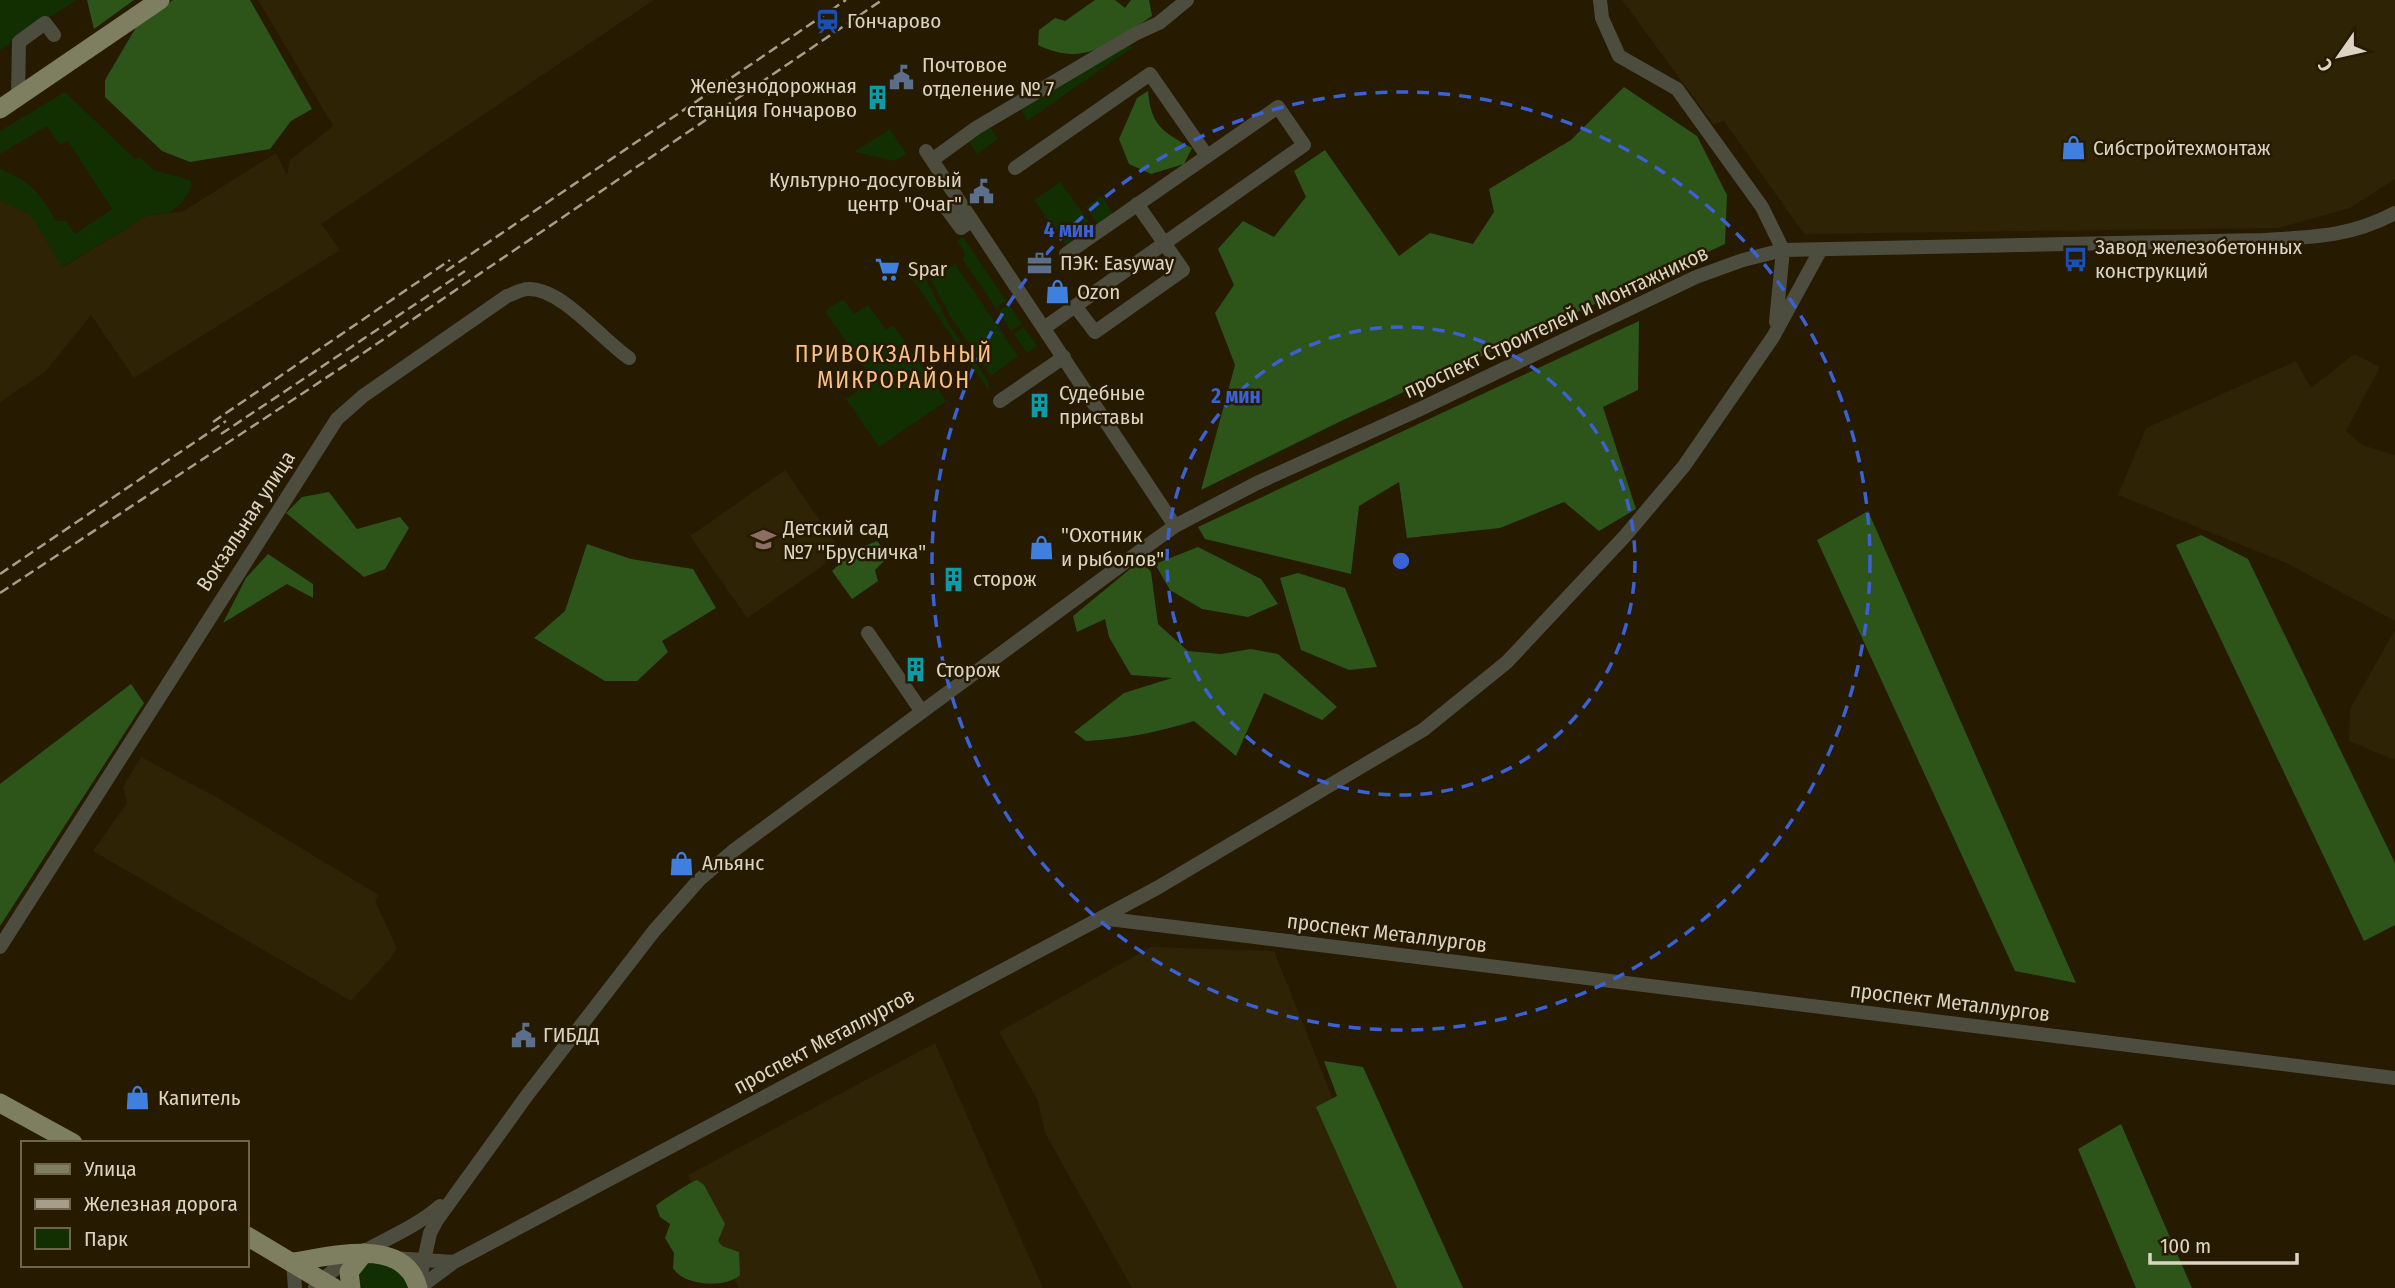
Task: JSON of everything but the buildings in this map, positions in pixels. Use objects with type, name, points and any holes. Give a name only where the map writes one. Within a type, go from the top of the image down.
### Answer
[{"type":"main road","points":[[0,109],[160,0]]},
{"type":"main road","points":[[0,1103],[69,1141]]},
{"type":"main road","points":[[248,1237],[293,1262],[323,1286]]},
{"type":"main road","points":[[351,1288],[348,1277],[351,1267],[364,1253]]},
{"type":"main road","points":[[293,1262],[364,1253],[388,1257],[408,1270],[418,1288]]},
{"type":"street","points":[[1175,526],[929,155],[1135,34],[1159,23],[1187,0]]},
{"type":"street","points":[[1600,0],[1602,18],[1619,56],[1677,89],[1762,207],[1783,250],[1780,302],[1773,337]]},
{"type":"street","points":[[18,97],[19,42],[45,23],[54,35]]},
{"type":"street","points":[[1015,168],[1150,74],[1207,156]]},
{"type":"street","points":[[1044,328],[1304,145],[1278,107],[1066,254]]},
{"type":"street","points":[[1075,306],[1095,332],[1183,270],[1138,204]]},
{"type":"street","name":"проспект Строителей и Монтажников","points":[[418,1288],[434,1224],[609,988],[699,880],[733,851],[1175,526],[1257,483],[1418,410],[1696,276],[1783,250],[2276,239],[2337,235],[2364,229],[2395,213]]},
{"type":"street","points":[[1101,918],[1157,888],[1423,730],[1507,662],[1625,536],[1684,466],[1773,337],[1820,251]]},
{"type":"street","name":"Вокзальная улица","points":[[0,947],[337,419],[385,380],[507,296],[526,289],[547,292],[564,303],[610,345],[629,358]]},
{"type":"street","points":[[1000,401],[1064,357]]},
{"type":"street","points":[[868,633],[922,712]]},
{"type":"street","name":"проспект Металлургов","points":[[418,1288],[454,1262],[1101,918],[2395,1078]]},
{"type":"street","name":"проспект Строителей и Монтажников","points":[[323,1286],[364,1253],[417,1225],[457,1191]]},
{"type":"street","name":"проспект Металлургов","points":[[388,1257],[423,1262],[454,1262]]},
{"type":"street","points":[[293,1262],[295,1288]]},
{"type":"shaded area","points":[[258,0],[654,0],[321,224],[340,250],[134,378],[91,315],[45,372],[0,402],[0,200],[31,215],[63,267],[148,215],[182,212],[276,153],[287,175],[290,160],[333,126]]},
{"type":"shaded area","points":[[1622,0],[2395,0],[2395,179],[2350,208],[2278,228],[1804,234],[1724,121],[1714,125]]},
{"type":"shaded area","points":[[2354,354],[2380,367],[2346,431],[2362,445],[2395,455],[2395,621],[2286,563],[2118,495],[2146,428],[2296,361],[2311,388]]},
{"type":"shaded area","name":"Детский сад №7 \"Брусничка\"","points":[[785,470],[836,544],[824,565],[747,618],[690,536]]},
{"type":"shaded area","points":[[2395,630],[2395,760],[2349,741],[2350,709]]},
{"type":"shaded area","points":[[141,757],[218,798],[379,895],[375,901],[397,948],[351,1001],[93,851],[127,803],[123,787]]},
{"type":"shaded area","points":[[1151,947],[1274,951],[1408,1288],[1132,1288],[1045,1133],[1038,1101],[999,1032]]},
{"type":"shaded area","points":[[935,1043],[1043,1288],[739,1288],[688,1175]]},
{"type":"green space","points":[[0,0],[76,0],[0,50]]},
{"type":"green space","points":[[87,0],[134,0],[94,29]]},
{"type":"green space","points":[[173,0],[250,0],[312,109],[291,121],[270,149],[190,162],[162,151],[105,97],[105,80],[138,24]]},
{"type":"green space","points":[[1095,0],[1115,0],[1125,8],[1131,0],[1149,0],[1152,16],[1111,43],[1084,53],[1070,54],[1038,45],[1039,30],[1055,18],[1065,21]]},
{"type":"green space","points":[[1128,46],[1133,47],[1027,121],[1020,108]]},
{"type":"green space","points":[[1624,87],[1697,136],[1727,195],[1725,244],[1341,421],[1201,490],[1235,365],[1215,313],[1234,285],[1218,249],[1243,221],[1274,237],[1306,197],[1294,171],[1325,150],[1399,256],[1430,233],[1473,244],[1494,212],[1489,189],[1571,140]]},
{"type":"green space","points":[[1148,91],[1152,112],[1160,127],[1192,148],[1184,164],[1151,174],[1129,164],[1119,139],[1137,98]]},
{"type":"green space","points":[[65,92],[134,158],[141,158],[154,170],[190,180],[192,186],[182,203],[169,213],[148,215],[62,267],[31,215],[0,200],[0,169],[34,189],[56,221],[66,221],[75,234],[112,209],[68,141],[60,145],[47,126],[0,154],[0,131]]},
{"type":"green space","points":[[990,127],[998,139],[977,154],[969,142]]},
{"type":"green space","points":[[890,129],[906,154],[895,161],[854,152]]},
{"type":"green space","points":[[1060,182],[1093,228],[1067,246],[1034,200]]},
{"type":"green space","points":[[1102,196],[1114,215],[1098,225],[1086,207]]},
{"type":"green space","points":[[963,237],[1006,301],[996,308],[963,260],[965,253],[957,241]]},
{"type":"green space","points":[[955,264],[1018,356],[991,376],[950,316],[929,275],[937,269],[947,270]]},
{"type":"green space","points":[[925,277],[948,323],[988,381],[989,391],[913,280]]},
{"type":"green space","points":[[843,299],[854,314],[868,305],[886,330],[893,325],[946,401],[879,447],[846,399],[873,380],[825,311]]},
{"type":"green space","points":[[1009,304],[1022,324],[1011,331],[998,311]]},
{"type":"green space","points":[[1639,321],[1638,390],[1603,407],[1636,509],[1599,531],[1564,502],[1500,528],[1407,538],[1399,482],[1359,506],[1351,574],[1205,539],[1198,527]]},
{"type":"green space","points":[[1024,327],[1037,346],[1027,353],[1014,334]]},
{"type":"green space","points":[[329,492],[357,529],[400,517],[409,528],[385,569],[364,577],[286,513],[302,497]]},
{"type":"green space","points":[[1868,511],[2076,983],[2015,971],[1817,540]]},
{"type":"green space","points":[[2201,535],[2248,559],[2395,863],[2395,925],[2364,941],[2176,545]]},
{"type":"green space","points":[[877,541],[889,556],[875,570],[878,581],[852,599],[832,571],[853,551]]},
{"type":"green space","points":[[587,544],[631,559],[693,569],[716,608],[662,641],[668,652],[637,681],[605,681],[534,638],[565,611]]},
{"type":"green space","points":[[1198,547],[1261,579],[1278,604],[1248,617],[1202,609],[1170,590],[1155,564]]},
{"type":"green space","points":[[268,554],[313,584],[313,598],[287,584],[223,623],[246,578]]},
{"type":"green space","points":[[1141,560],[1151,572],[1158,624],[1188,651],[1221,654],[1251,649],[1278,654],[1337,707],[1322,720],[1264,693],[1236,756],[1194,721],[1141,734],[1100,740],[1086,741],[1074,732],[1124,693],[1172,678],[1131,675],[1109,637],[1105,619],[1077,632],[1073,616]]},
{"type":"green space","points":[[1298,573],[1345,588],[1377,667],[1349,670],[1301,650],[1280,578]]},
{"type":"green space","points":[[131,684],[144,703],[0,926],[0,784]]},
{"type":"green space","points":[[1324,1061],[1363,1067],[1463,1288],[1397,1288],[1316,1107],[1337,1096]]},
{"type":"green space","points":[[2121,1124],[2192,1288],[2136,1288],[2078,1149]]},
{"type":"green space","points":[[697,1180],[704,1185],[725,1224],[718,1241],[722,1246],[739,1252],[740,1275],[726,1282],[696,1282],[686,1279],[673,1268],[674,1253],[665,1238],[670,1224],[660,1217],[656,1206]]},
{"type":"green space","points":[[362,1262],[390,1263],[406,1280],[408,1288],[362,1288],[358,1281],[357,1267]]},
{"type":"railway","points":[[446,271],[846,0]]},
{"type":"railway","points":[[0,593],[353,360],[882,0]]},
{"type":"railway","points":[[213,422],[450,260]]},
{"type":"railway","points":[[221,434],[465,271]]},
{"type":"railway","points":[[0,574],[226,421]]},
{"type":"place","name":"Гончарово","points":[[827,21]]},
{"type":"place","name":"Почтовое отделение № 7","points":[[902,77]]},
{"type":"place","name":"Железнодорожная станция Гончарово","points":[[877,98]]},
{"type":"place","name":"Сибстройтехмонтаж","points":[[2073,148]]},
{"type":"place","name":"Культурно-досуговый центр \"Очаг\"","points":[[982,192]]},
{"type":"place","name":"Завод железобетонных конструкций","points":[[2075,259]]},
{"type":"place","name":"ПЭК: Easyway","points":[[1040,263]]},
{"type":"place","name":"Spar","points":[[888,269]]},
{"type":"place","name":"Ozon","points":[[1057,292]]},
{"type":"place","name":"Судебные приставы","points":[[1039,405]]},
{"type":"place","name":"Детский сад №7 \"Брусничка\"","points":[[763,540]]},
{"type":"place","name":"\"Охотник и рыболов\"","points":[[1041,547]]},
{"type":"place","name":"сторож","points":[[953,579]]},
{"type":"place","name":"Сторож","points":[[916,670]]},
{"type":"place","name":"Альянс","points":[[682,863]]},
{"type":"place","name":"ГИБДД","points":[[523,1035]]},
{"type":"place","name":"Капитель","points":[[138,1098]]},
{"type":"district","name":"ПРИВОКЗАЛЬНЫЙ МИКРОРАЙОН","points":[[894,367]]}]
